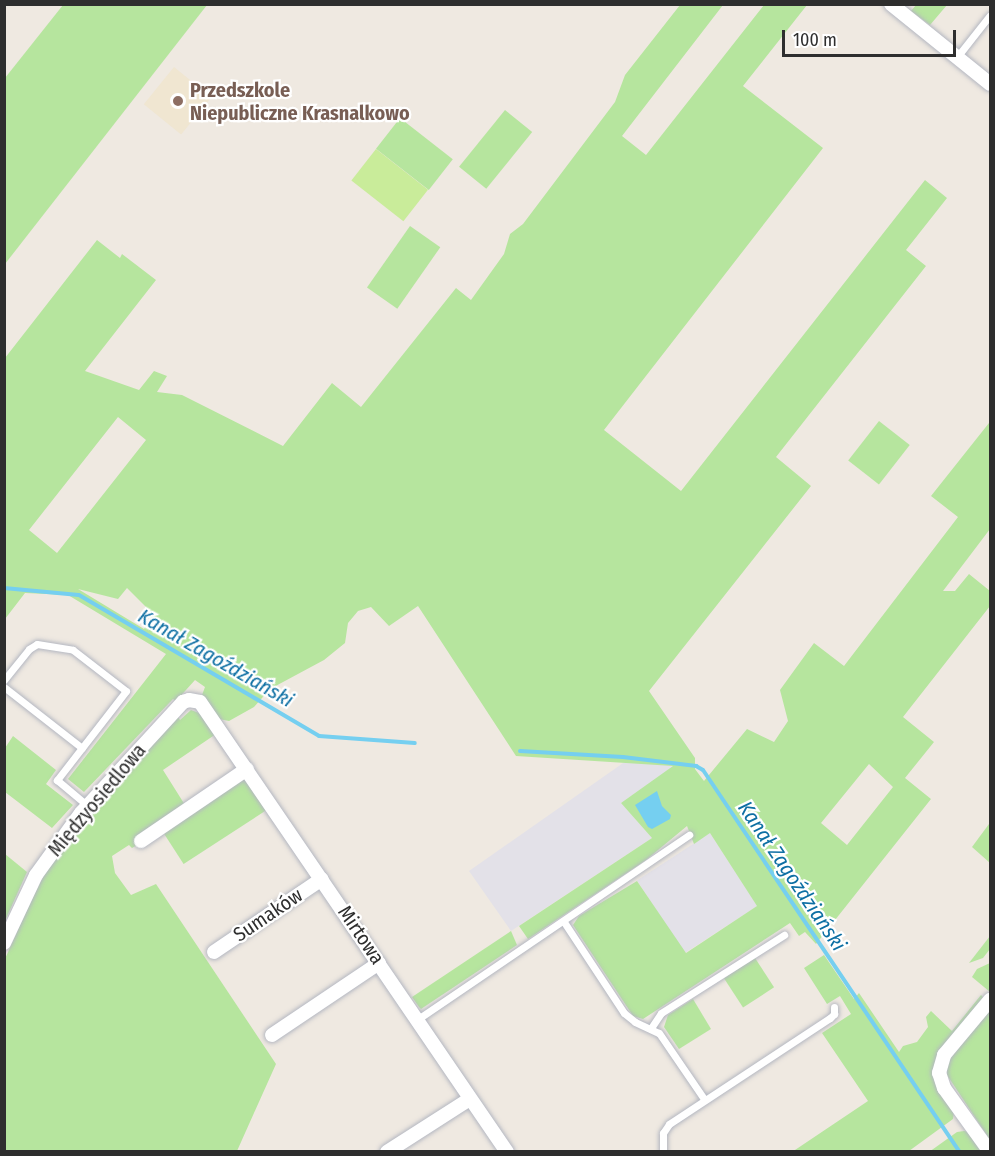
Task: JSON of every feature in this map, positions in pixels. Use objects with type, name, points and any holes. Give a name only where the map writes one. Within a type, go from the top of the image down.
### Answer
[{"type":"street","points":[[891,4],[906,9],[957,57],[990,84]]},
{"type":"street","name":"Mirtowa","points":[[189,700],[200,702],[507,1152]]},
{"type":"street","name":"Międzyosiedlowa","points":[[4,943],[36,875],[58,841],[87,805],[183,702],[189,700]]},
{"type":"street","points":[[141,841],[247,769]]},
{"type":"street","name":"Sumaków","points":[[214,952],[322,879]]},
{"type":"street","points":[[273,1035],[379,963]]},
{"type":"street","points":[[990,1000],[944,1054],[939,1073],[944,1088],[990,1152]]},
{"type":"street","points":[[387,1152],[470,1099]]},
{"type":"lane","points":[[957,57],[990,15]]},
{"type":"lane","points":[[4,680],[29,649],[37,644],[73,650],[126,691],[57,780],[87,805]]},
{"type":"lane","points":[[4,687],[82,748]]},
{"type":"lane","points":[[418,1020],[689,835]]},
{"type":"lane","points":[[564,922],[624,1013],[635,1022],[659,1033],[704,1099]]},
{"type":"lane","points":[[651,1028],[661,1014],[784,935]]},
{"type":"lane","points":[[663,1152],[663,1133],[669,1124],[830,1018],[834,1014],[834,1007]]},
{"type":"shaded area","name":"Przedszkole Niepubliczne Krasnalkowo","points":[[174,67],[211,97],[181,135],[144,104]]},
{"type":"shaded area","points":[[626,761],[674,766],[621,803],[652,838],[511,931],[469,871]]},
{"type":"shaded area","points":[[710,833],[757,906],[684,953],[637,880]]},
{"type":"green space","points":[[63,5],[207,5],[5,264],[5,78]]},
{"type":"green space","points":[[680,5],[723,5],[622,136],[646,155],[764,5],[807,5],[743,86],[823,148],[604,430],[681,491],[925,180],[947,198],[906,250],[926,266],[776,457],[811,486],[649,691],[695,758],[695,769],[704,781],[747,729],[774,742],[788,721],[780,690],[814,643],[844,666],[958,517],[931,496],[989,423],[990,529],[943,591],[955,591],[969,574],[990,591],[990,606],[903,717],[934,742],[905,778],[931,799],[816,944],[805,932],[799,936],[790,923],[643,1019],[633,1016],[573,925],[579,916],[637,881],[686,953],[757,906],[710,833],[694,844],[687,826],[646,860],[528,939],[519,926],[652,838],[621,803],[673,766],[516,756],[418,606],[389,626],[371,607],[358,611],[348,623],[345,643],[324,660],[270,689],[254,707],[229,721],[219,719],[202,695],[205,687],[195,680],[176,701],[173,699],[84,792],[68,779],[166,654],[68,595],[25,593],[5,619],[5,358],[97,240],[120,258],[122,254],[156,280],[85,371],[139,390],[154,371],[167,376],[157,392],[182,395],[283,446],[332,383],[361,407],[456,288],[471,300],[504,254],[510,234],[523,224],[615,102],[625,75]],"holes":[[[118,417],[146,440],[57,553],[29,530]],[[127,588],[146,607],[151,617],[144,629],[78,589],[118,599]],[[869,764],[893,787],[847,845],[821,823]]]},
{"type":"green space","points":[[916,5],[947,5],[930,25],[911,11]]},
{"type":"green space","points":[[505,110],[532,132],[486,189],[459,167]]},
{"type":"green space","points":[[400,118],[453,159],[429,190],[376,149]]},
{"type":"green space","points":[[376,149],[428,190],[403,221],[351,181]]},
{"type":"green space","points":[[410,226],[440,247],[397,309],[367,287]]},
{"type":"green space","points":[[879,421],[910,445],[879,484],[848,460]]},
{"type":"green space","points":[[191,710],[199,713],[216,734],[163,770],[185,805],[139,844],[132,848],[129,845],[112,856],[115,873],[131,895],[156,884],[276,1064],[237,1151],[5,1151],[4,961],[34,894],[51,863],[86,817],[178,717],[180,720]]},
{"type":"green space","points":[[13,736],[56,770],[46,784],[73,805],[52,828],[5,792],[5,748]]},
{"type":"green space","points":[[244,777],[266,811],[184,864],[162,830]]},
{"type":"green space","points":[[990,825],[990,863],[972,847]]},
{"type":"green space","points":[[5,854],[27,872],[5,921]]},
{"type":"green space","points":[[511,931],[517,945],[421,1009],[419,1007],[412,997]]},
{"type":"green space","points":[[990,936],[990,949],[983,958],[969,963]]},
{"type":"green space","points":[[824,955],[854,999],[859,993],[899,1052],[903,1046],[917,1042],[928,1027],[926,1017],[931,1011],[952,1031],[981,995],[984,998],[936,1059],[954,1111],[953,1119],[909,1151],[792,1152],[868,1101],[822,1033],[851,1014],[840,996],[827,1004],[804,968]]},
{"type":"green space","points":[[755,958],[774,987],[743,1008],[724,978]]},
{"type":"green space","points":[[990,963],[990,992],[972,977],[977,969]]},
{"type":"green space","points":[[693,999],[711,1029],[679,1049],[664,1027],[668,1015]]},
{"type":"green space","points":[[990,1008],[990,1140],[947,1075],[947,1063]]},
{"type":"green space","points":[[957,1132],[970,1132],[984,1152],[929,1152]]},
{"type":"water","points":[[657,791],[662,806],[671,815],[670,819],[652,829],[648,827],[635,805]]},
{"type":"waterway","name":"Kanał Zagoździański","points":[[4,588],[79,595],[319,736],[415,743]]},
{"type":"waterway","name":"Kanał Zagoździański","points":[[520,751],[623,757],[696,766],[703,770],[960,1152]]},
{"type":"place","name":"Przedszkole Niepubliczne Krasnalkowo","points":[[178,101]]}]
